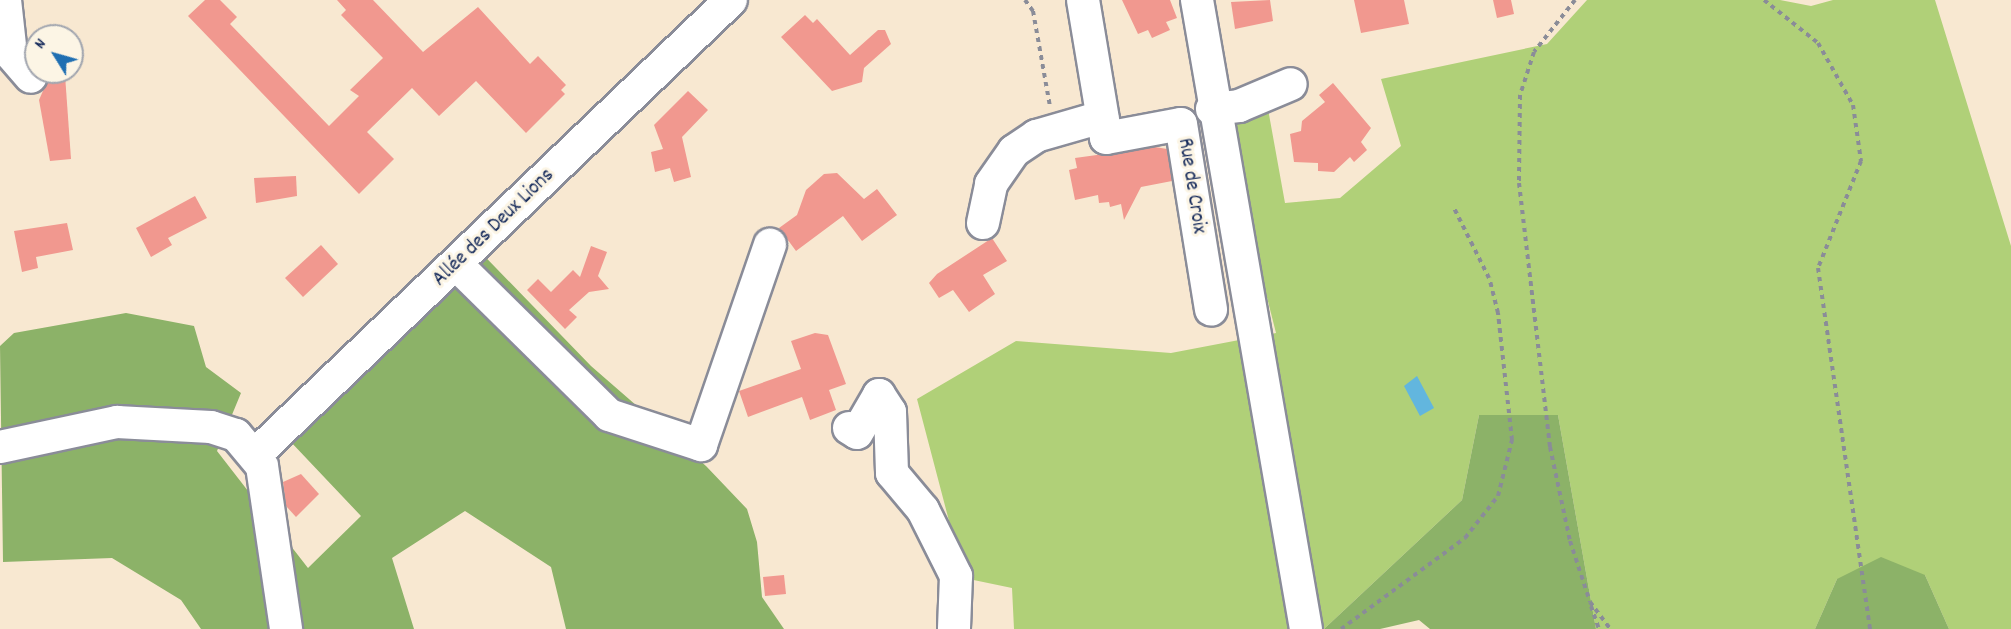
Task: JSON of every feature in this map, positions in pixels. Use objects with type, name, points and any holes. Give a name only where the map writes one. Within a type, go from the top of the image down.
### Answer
[{"type":"street","points":[[5,0],[11,54],[24,69]]},
{"type":"street","name":"Allée des Deux Lions","points":[[256,454],[731,0]]},
{"type":"street","name":"Rue de Croix","points":[[1083,0],[1106,138],[1181,124],[1211,310]]},
{"type":"street","points":[[1197,0],[1212,109],[1306,629]]},
{"type":"street","points":[[1212,109],[1239,106],[1291,84]]},
{"type":"street","points":[[982,223],[991,184],[1005,161],[1024,142],[1054,130],[1102,117]]},
{"type":"street","points":[[456,264],[609,415],[701,445],[770,245]]},
{"type":"street","points":[[849,428],[857,433],[879,395],[890,412],[892,473],[922,510],[956,576],[954,629]]},
{"type":"street","points":[[0,447],[99,423],[133,421],[218,429],[236,435],[256,454],[268,493],[286,629]]},
{"type":"path","points":[[1025,0],[1033,11],[1054,130]]},
{"type":"path","points":[[1575,0],[1534,52],[1520,95],[1519,183],[1550,447],[1570,541],[1599,629]]},
{"type":"path","points":[[1764,0],[1818,43],[1853,105],[1861,161],[1818,268],[1870,629]]},
{"type":"path","points":[[1341,629],[1465,538],[1498,496],[1512,440],[1498,313],[1489,278],[1454,208]]},
{"type":"path","points":[[1590,602],[1610,629]]},
{"type":"green space","points":[[1587,0],[1780,0],[1811,6],[1833,0],[1935,0],[2011,246],[2011,629],[1949,629],[1925,575],[1837,579],[1815,629],[1596,629],[1558,415],[1479,415],[1462,500],[1324,629],[1014,629],[1012,588],[964,578],[917,399],[1016,341],[1171,353],[1276,333],[1224,127],[1268,109],[1285,203],[1340,198],[1401,146],[1381,79],[1547,44]]},
{"type":"green space","points":[[465,236],[591,366],[706,466],[747,509],[757,542],[762,597],[784,629],[566,629],[551,567],[465,511],[392,558],[414,629],[201,629],[181,600],[112,558],[3,562],[0,346],[14,333],[126,313],[194,326],[206,367],[241,393],[217,451],[308,568],[361,516],[271,421]]},
{"type":"green space","points":[[1479,415],[1558,415],[1596,629],[1430,629],[1419,620],[1380,629],[1324,629],[1462,500]]},
{"type":"green space","points":[[1881,557],[1925,575],[1949,629],[1815,629],[1837,579]]},
{"type":"water","points":[[1417,376],[1434,408],[1420,416],[1404,386]]},
{"type":"building","points":[[205,0],[220,0],[237,17],[230,24],[329,126],[359,96],[350,90],[383,58],[341,15],[346,10],[337,0],[373,0],[423,52],[478,7],[530,64],[538,56],[566,85],[561,90],[565,94],[526,133],[476,81],[439,116],[412,88],[367,132],[394,159],[359,194],[188,16]]},
{"type":"building","points":[[1122,0],[1170,0],[1177,18],[1166,22],[1170,30],[1152,38],[1148,30],[1138,34]]},
{"type":"building","points":[[1270,0],[1273,21],[1235,29],[1231,2]]},
{"type":"building","points":[[1354,0],[1404,0],[1409,24],[1361,33]]},
{"type":"building","points":[[1493,0],[1511,0],[1514,14],[1497,18]]},
{"type":"building","points":[[805,15],[813,23],[817,19],[850,55],[878,30],[885,30],[891,44],[864,68],[862,82],[832,91],[781,37]]},
{"type":"building","points":[[1333,83],[1371,128],[1361,142],[1367,150],[1354,162],[1350,157],[1334,172],[1318,171],[1318,163],[1294,162],[1290,134],[1301,131],[1302,121],[1325,102],[1319,95]]},
{"type":"building","points":[[46,84],[66,84],[71,159],[50,161],[39,100]]},
{"type":"building","points":[[688,91],[708,110],[682,137],[691,177],[674,182],[670,168],[655,172],[651,152],[663,149],[654,125]]},
{"type":"building","points":[[1155,147],[1167,149],[1172,181],[1141,187],[1124,220],[1121,204],[1110,207],[1109,202],[1099,203],[1098,195],[1075,200],[1069,170],[1077,168],[1075,158]]},
{"type":"building","points":[[837,173],[864,199],[877,189],[897,215],[862,241],[843,216],[796,251],[779,228],[797,215],[806,190],[824,174]]},
{"type":"building","points":[[296,176],[297,196],[256,203],[254,178]]},
{"type":"building","points":[[195,196],[207,218],[168,238],[172,245],[151,257],[136,228]]},
{"type":"building","points":[[67,223],[73,250],[36,257],[38,268],[22,272],[14,231]]},
{"type":"building","points":[[992,238],[1007,261],[983,275],[995,294],[969,312],[953,290],[939,298],[929,283],[937,274]]},
{"type":"building","points":[[321,245],[338,264],[303,297],[285,278]]},
{"type":"building","points":[[591,246],[607,252],[598,276],[609,289],[589,292],[569,310],[577,317],[565,329],[527,290],[538,279],[551,292],[573,270],[580,277]]},
{"type":"building","points":[[815,333],[828,335],[846,384],[829,390],[836,410],[810,420],[802,397],[748,417],[739,391],[801,369],[791,341]]},
{"type":"building","points":[[301,474],[319,494],[296,517],[286,506],[283,482]]},
{"type":"building","points":[[784,575],[786,594],[765,596],[763,577]]}]
